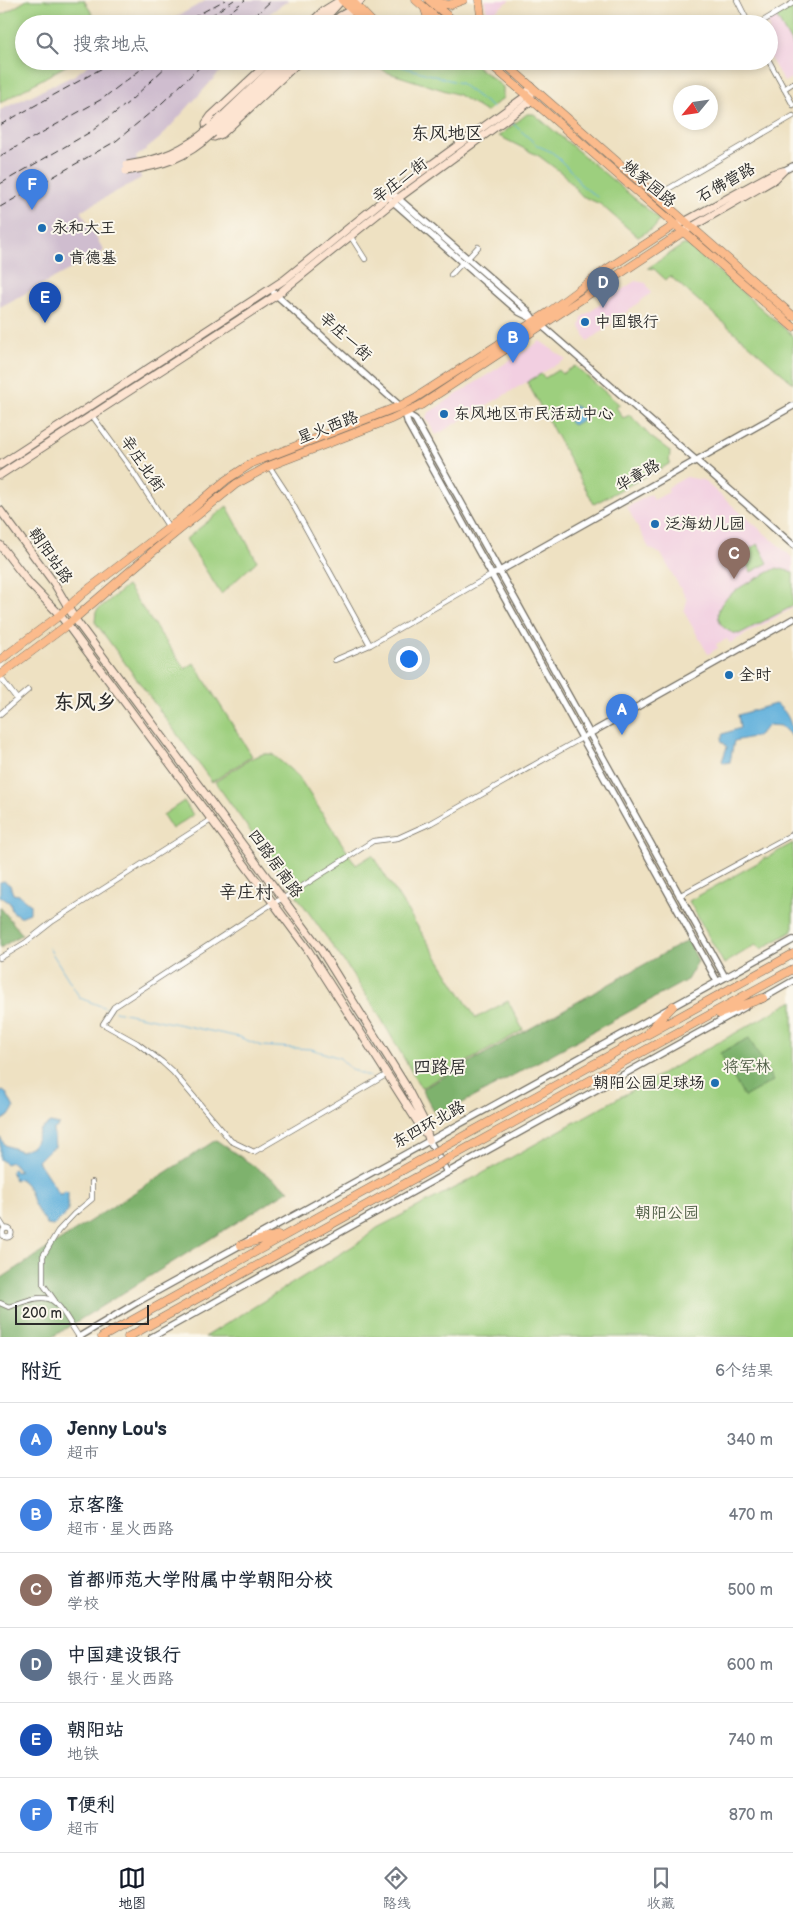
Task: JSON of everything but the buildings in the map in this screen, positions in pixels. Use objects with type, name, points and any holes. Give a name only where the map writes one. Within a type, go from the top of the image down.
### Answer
[{"type":"main road","points":[[328,15],[342,0]]},
{"type":"main road","points":[[319,15],[342,0],[355,4],[365,15]]},
{"type":"main road","points":[[416,0],[432,15]]},
{"type":"main road","points":[[430,0],[449,5],[462,0]]},
{"type":"main road","points":[[430,0],[448,15]]},
{"type":"main road","points":[[478,0],[480,15]]},
{"type":"main road","points":[[341,15],[355,4]]},
{"type":"main road","points":[[346,15],[355,4]]},
{"type":"main road","points":[[355,4],[362,15]]},
{"type":"main road","points":[[424,8],[427,15]]},
{"type":"main road","points":[[260,70],[211,116],[206,124],[207,131],[214,137],[222,134],[290,70]]},
{"type":"main road","points":[[127,168],[171,162],[189,153],[271,70]]},
{"type":"main road","points":[[211,130],[280,70]]},
{"type":"main road","name":"姚家园路","points":[[497,70],[676,225],[686,227],[793,316]]},
{"type":"main road","name":"姚家园路","points":[[512,70],[655,197],[793,327]]},
{"type":"main road","points":[[529,98],[531,86]]},
{"type":"main road","name":"辛庄二街","points":[[0,465],[270,290],[529,98]]},
{"type":"main road","name":"石佛营路","points":[[686,227],[772,174],[783,171]]},
{"type":"main road","name":"辛庄二街","points":[[0,475],[277,295],[351,237],[392,198]]},
{"type":"main road","name":"星火西路","points":[[0,660],[60,615],[82,594],[236,484],[269,466],[403,409],[676,225]]},
{"type":"main road","name":"星火西路","points":[[0,676],[75,619],[226,480],[252,463],[403,409],[421,405],[542,327],[686,227]]},
{"type":"main road","name":"朝阳站路","points":[[1,511],[54,583],[75,619]]},
{"type":"main road","name":"朝阳站路","points":[[0,545],[30,584],[60,615],[273,903],[338,995],[386,1075],[408,1104],[429,1140]]},
{"type":"main road","name":"四路居南路","points":[[75,619],[284,898],[354,1000],[423,1119],[429,1140]]},
{"type":"main road","name":"东四环北路","points":[[102,1337],[793,954]]},
{"type":"main road","points":[[128,1337],[793,969]]},
{"type":"main road","points":[[696,1022],[763,998]]},
{"type":"main road","points":[[642,1037],[674,1006]]},
{"type":"main road","points":[[241,1245],[292,1231]]},
{"type":"street","points":[[737,0],[744,15]]},
{"type":"street","points":[[773,15],[793,3]]},
{"type":"street","points":[[774,70],[793,105]]},
{"type":"street","points":[[784,88],[793,84]]},
{"type":"street","points":[[655,197],[793,116]]},
{"type":"street","name":"石佛营路","points":[[783,171],[793,166]]},
{"type":"street","points":[[392,198],[468,258],[526,309],[542,327],[793,545]]},
{"type":"street","points":[[392,198],[462,263],[519,312],[535,320]]},
{"type":"street","points":[[351,237],[364,259]]},
{"type":"street","points":[[468,258],[478,248]]},
{"type":"street","points":[[451,275],[462,263]]},
{"type":"street","name":"辛庄一街","points":[[270,290],[415,419],[495,573]]},
{"type":"street","name":"华章路","points":[[495,573],[793,406]]},
{"type":"street","name":"辛庄北街","points":[[88,408],[129,466],[171,531]]},
{"type":"street","points":[[269,466],[286,492],[370,645]]},
{"type":"street","points":[[335,660],[370,645],[495,573]]},
{"type":"street","points":[[495,573],[588,734],[724,977]]},
{"type":"street","points":[[495,573],[582,738],[717,981]]},
{"type":"street","points":[[386,1075],[254,1152],[231,1141],[173,1072],[162,1062],[137,1043],[103,1024],[114,1007],[273,903],[284,898],[373,841],[398,838],[431,824],[793,619]]},
{"type":"street","points":[[0,676],[17,699]]},
{"type":"street","points":[[0,714],[28,690]]},
{"type":"street","points":[[0,958],[25,943],[53,921],[212,820]]},
{"type":"street","points":[[679,896],[793,834]]},
{"type":"street","name":"东四环北路","points":[[79,1337],[429,1140],[793,940]]},
{"type":"street","points":[[152,1337],[793,981]]},
{"type":"street","points":[[429,1140],[447,1172]]},
{"type":"street","points":[[79,1337],[43,1284],[42,1256],[58,1231],[92,1199],[92,1182]]},
{"type":"street","points":[[0,1221],[5,1229]]},
{"type":"street","points":[[0,1303],[9,1307],[37,1296],[55,1301]]},
{"type":"shaded area","points":[[207,0],[289,0],[267,15],[180,15]]},
{"type":"shaded area","points":[[484,0],[510,0],[489,15],[488,15]]},
{"type":"shaded area","points":[[793,6],[793,77],[784,82],[777,70],[777,15]]},
{"type":"shaded area","points":[[82,70],[222,70],[159,139],[136,157],[141,178],[81,211],[104,251],[0,307],[0,110],[75,75]]},
{"type":"shaded area","points":[[635,281],[646,283],[651,293],[588,342],[580,327],[582,317]]},
{"type":"shaded area","points":[[540,341],[566,359],[436,435],[426,418],[428,413]]},
{"type":"shaded area","points":[[686,477],[703,480],[793,558],[793,608],[730,643],[727,639],[716,644],[718,648],[708,654],[684,612],[687,600],[661,554],[649,548],[627,507],[651,494],[654,500],[669,492],[667,488]]},
{"type":"green space","points":[[27,0],[84,0],[93,15],[15,15],[15,70],[58,70],[0,103],[0,16]]},
{"type":"green space","points":[[793,7],[793,46],[778,20],[778,15]]},
{"type":"green space","points":[[383,70],[482,70],[503,87],[503,98],[486,112],[459,95]]},
{"type":"green space","points":[[527,114],[534,114],[659,219],[655,227],[638,237],[600,204],[582,196],[563,174],[539,156],[499,136]]},
{"type":"green space","points":[[683,245],[688,245],[793,336],[793,383],[670,276],[666,280],[654,269],[648,268]]},
{"type":"green space","points":[[575,366],[620,405],[616,407],[623,418],[630,415],[651,437],[670,451],[669,464],[594,504],[527,382],[541,374],[545,378],[558,370],[562,374]]},
{"type":"green space","points":[[227,506],[257,561],[221,594],[186,539]]},
{"type":"green space","points":[[758,544],[768,563],[751,572],[741,553]]},
{"type":"green space","points":[[777,568],[793,572],[793,606],[739,634],[725,629],[720,622],[718,613],[721,604],[737,589]]},
{"type":"green space","points":[[127,586],[185,669],[194,663],[252,756],[212,782],[95,622],[96,611]]},
{"type":"green space","points":[[263,754],[272,754],[298,776],[356,865],[372,855],[476,1018],[508,1001],[523,1030],[421,1088],[379,1015],[347,966],[215,782],[250,759]]},
{"type":"green space","points":[[184,801],[193,815],[172,829],[163,815]]},
{"type":"green space","points":[[793,843],[793,931],[761,949],[755,945],[724,964],[689,901]]},
{"type":"green space","points":[[0,907],[22,934],[0,948]]},
{"type":"green space","points":[[688,940],[698,961],[687,980],[437,1117],[422,1089]]},
{"type":"green space","name":"朝阳公园","points":[[793,1001],[793,1337],[205,1337],[361,1241],[377,1228],[485,1172]]},
{"type":"green space","name":"将军林","points":[[749,1038],[773,1081],[744,1097],[720,1053]]},
{"type":"green space","points":[[216,1140],[289,1190],[52,1337],[0,1337],[0,1279]]},
{"type":"water","points":[[574,405],[580,409],[585,418],[573,425],[569,422],[573,415]]},
{"type":"water","points":[[775,704],[786,714],[792,728],[793,738],[781,726],[769,725],[757,736],[734,741],[730,762],[724,763],[722,761],[727,747],[721,740],[723,734],[740,728],[738,715]]},
{"type":"water","points":[[4,881],[10,885],[13,894],[19,895],[30,904],[30,913],[20,917],[12,911],[10,903],[0,896],[0,882]]},
{"type":"water","points":[[3,1091],[7,1094],[14,1108],[9,1116],[0,1121],[0,1092]]},
{"type":"water","points":[[50,1123],[60,1125],[53,1130],[55,1147],[50,1149],[38,1161],[60,1195],[65,1191],[68,1192],[68,1212],[53,1226],[47,1225],[38,1212],[27,1185],[20,1179],[15,1180],[11,1171],[14,1168],[16,1172],[20,1171],[16,1165],[10,1162],[6,1164],[0,1159],[0,1137],[5,1145],[21,1151],[34,1145],[40,1130]]},
{"type":"waterway","points":[[414,70],[460,83],[493,108]]},
{"type":"waterway","points":[[510,121],[538,146],[552,152],[573,173],[580,184],[597,197]]},
{"type":"waterway","points":[[49,948],[80,998],[111,1010]]},
{"type":"waterway","points":[[115,1011],[239,1037],[261,1046],[311,1049],[340,1058],[352,1070],[370,1077]]},
{"type":"railway","points":[[198,15],[225,0]]},
{"type":"railway","points":[[212,15],[234,0]]},
{"type":"railway","points":[[226,15],[245,0]]},
{"type":"railway","points":[[256,15],[272,0]]},
{"type":"railway","points":[[0,125],[99,70]]},
{"type":"railway","points":[[0,156],[102,99],[140,70]]},
{"type":"railway","points":[[0,184],[92,131],[129,102],[163,70]]},
{"type":"railway","points":[[0,207],[116,141],[162,103],[197,70]]},
{"type":"place","name":"T便利","points":[[32,210]]},
{"type":"place","name":"永和大王","points":[[42,228]]},
{"type":"place","name":"肯德基","points":[[59,258]]},
{"type":"place","name":"中国建设银行","points":[[603,308]]},
{"type":"place","name":"中国银行","points":[[585,322]]},
{"type":"place","name":"朝阳站","points":[[45,323]]},
{"type":"place","name":"京客隆","points":[[513,363]]},
{"type":"place","name":"东风地区市民活动中心","points":[[444,414]]},
{"type":"place","name":"泛海幼儿园","points":[[655,524]]},
{"type":"place","name":"首都师范大学附属中学朝阳分校","points":[[734,579]]},
{"type":"place","name":"全时","points":[[729,675]]},
{"type":"place","name":"Jenny Lou's","points":[[622,735]]},
{"type":"place","name":"朝阳公园足球场","points":[[715,1083]]},
{"type":"district","name":"东风地区","points":[[447,133]]},
{"type":"district","name":"东风乡","points":[[85,702]]},
{"type":"district","name":"辛庄村","points":[[246,892]]},
{"type":"district","name":"四路居","points":[[440,1067]]}]
